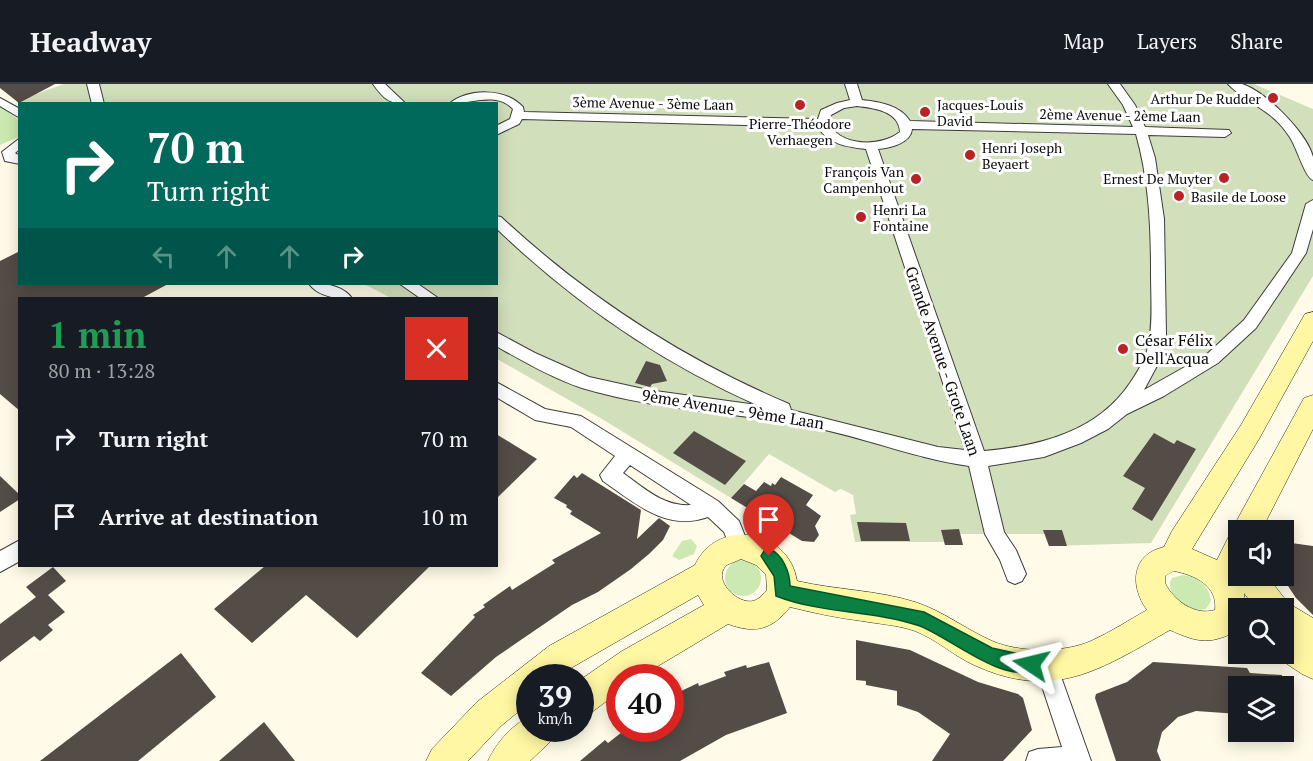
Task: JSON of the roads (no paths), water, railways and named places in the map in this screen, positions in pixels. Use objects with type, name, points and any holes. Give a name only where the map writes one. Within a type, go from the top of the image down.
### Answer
[{"type":"street","points":[[93,84],[98,102]]},
{"type":"street","points":[[379,84],[389,96],[398,102]]},
{"type":"street","points":[[851,84],[857,103]]},
{"type":"street","points":[[1114,84],[1132,108],[1142,130],[1149,158],[1160,260],[1157,343],[1140,384],[1121,409]]},
{"type":"street","points":[[1234,84],[1272,108],[1298,135],[1313,176]]},
{"type":"street","points":[[458,102],[488,90],[516,103],[519,116],[508,127],[498,130]]},
{"type":"street","points":[[0,100],[18,114]]},
{"type":"street","points":[[857,103],[887,109],[901,117],[906,125],[906,133],[899,140],[871,146],[838,139],[830,134],[822,123],[825,113],[841,105],[857,103]]},
{"type":"street","name":"3ème Avenue - 3ème Laan","points":[[519,116],[822,123]]},
{"type":"street","name":"2ème Avenue - 2ème Laan","points":[[906,125],[1225,133]]},
{"type":"street","points":[[18,144],[8,152],[10,158],[18,160]]},
{"type":"street","name":"Grande Avenue - Grote Laan","points":[[871,146],[977,459],[995,534],[1009,557],[1015,574]]},
{"type":"street","points":[[1121,409],[1158,391],[1212,359],[1250,324],[1299,253],[1313,204]]},
{"type":"street","points":[[498,222],[550,269],[662,349],[722,383],[807,418]]},
{"type":"street","points":[[319,285],[342,297]]},
{"type":"street","points":[[410,285],[428,297]]},
{"type":"street","points":[[1174,558],[1182,540],[1250,432],[1313,320]]},
{"type":"street","name":"9ème Avenue - 9ème Laan","points":[[498,339],[530,357],[585,382],[648,397],[807,418],[938,454],[977,459],[1044,450],[1102,424],[1121,409]]},
{"type":"street","points":[[498,389],[541,415],[575,421],[711,507],[732,527],[739,546]]},
{"type":"street","points":[[1252,520],[1313,405]]},
{"type":"street","points":[[628,454],[610,475],[666,512],[682,515],[698,513],[711,507]]},
{"type":"street","points":[[551,664],[707,574],[717,556],[725,550],[739,546],[759,550],[769,556],[782,574],[782,591],[770,608],[759,613],[736,614],[725,608],[711,593],[707,574]]},
{"type":"street","points":[[0,563],[18,550]]},
{"type":"street","points":[[1228,599],[1200,565],[1174,558],[1160,562],[1151,571],[1150,581],[1160,603],[1171,614],[1191,625],[1211,628],[1222,626],[1228,616]]},
{"type":"street","points":[[1257,586],[1266,598]]},
{"type":"street","points":[[782,591],[803,598],[890,611],[924,620],[989,656],[1016,663],[1046,665],[1075,662],[1104,652],[1150,622],[1171,614]]},
{"type":"street","points":[[594,690],[633,663],[701,626],[725,608]]},
{"type":"street","points":[[1294,623],[1313,637]]},
{"type":"street","points":[[1294,636],[1313,646]]},
{"type":"street","points":[[1294,652],[1313,663]]},
{"type":"street","points":[[1038,761],[1078,760],[1046,665]]},
{"type":"street","points":[[444,761],[489,714],[516,692]]},
{"type":"street","points":[[506,761],[526,742]]},
{"type":"place","name":"Arthur De Rudder","points":[[1273,98]]},
{"type":"place","name":"Pierre-Théodore Verhaegen","points":[[800,105]]},
{"type":"place","name":"Jacques-Louis David","points":[[925,112]]},
{"type":"place","name":"Henri Joseph Beyaert","points":[[970,155]]},
{"type":"place","name":"Ernest De Muyter","points":[[1224,178]]},
{"type":"place","name":"François Van Campenhout","points":[[916,179]]},
{"type":"place","name":"Basile de Loose","points":[[1179,196]]},
{"type":"place","name":"Henri La Fontaine","points":[[861,217]]},
{"type":"place","name":"César Félix Dell'Acqua","points":[[1123,349]]}]
